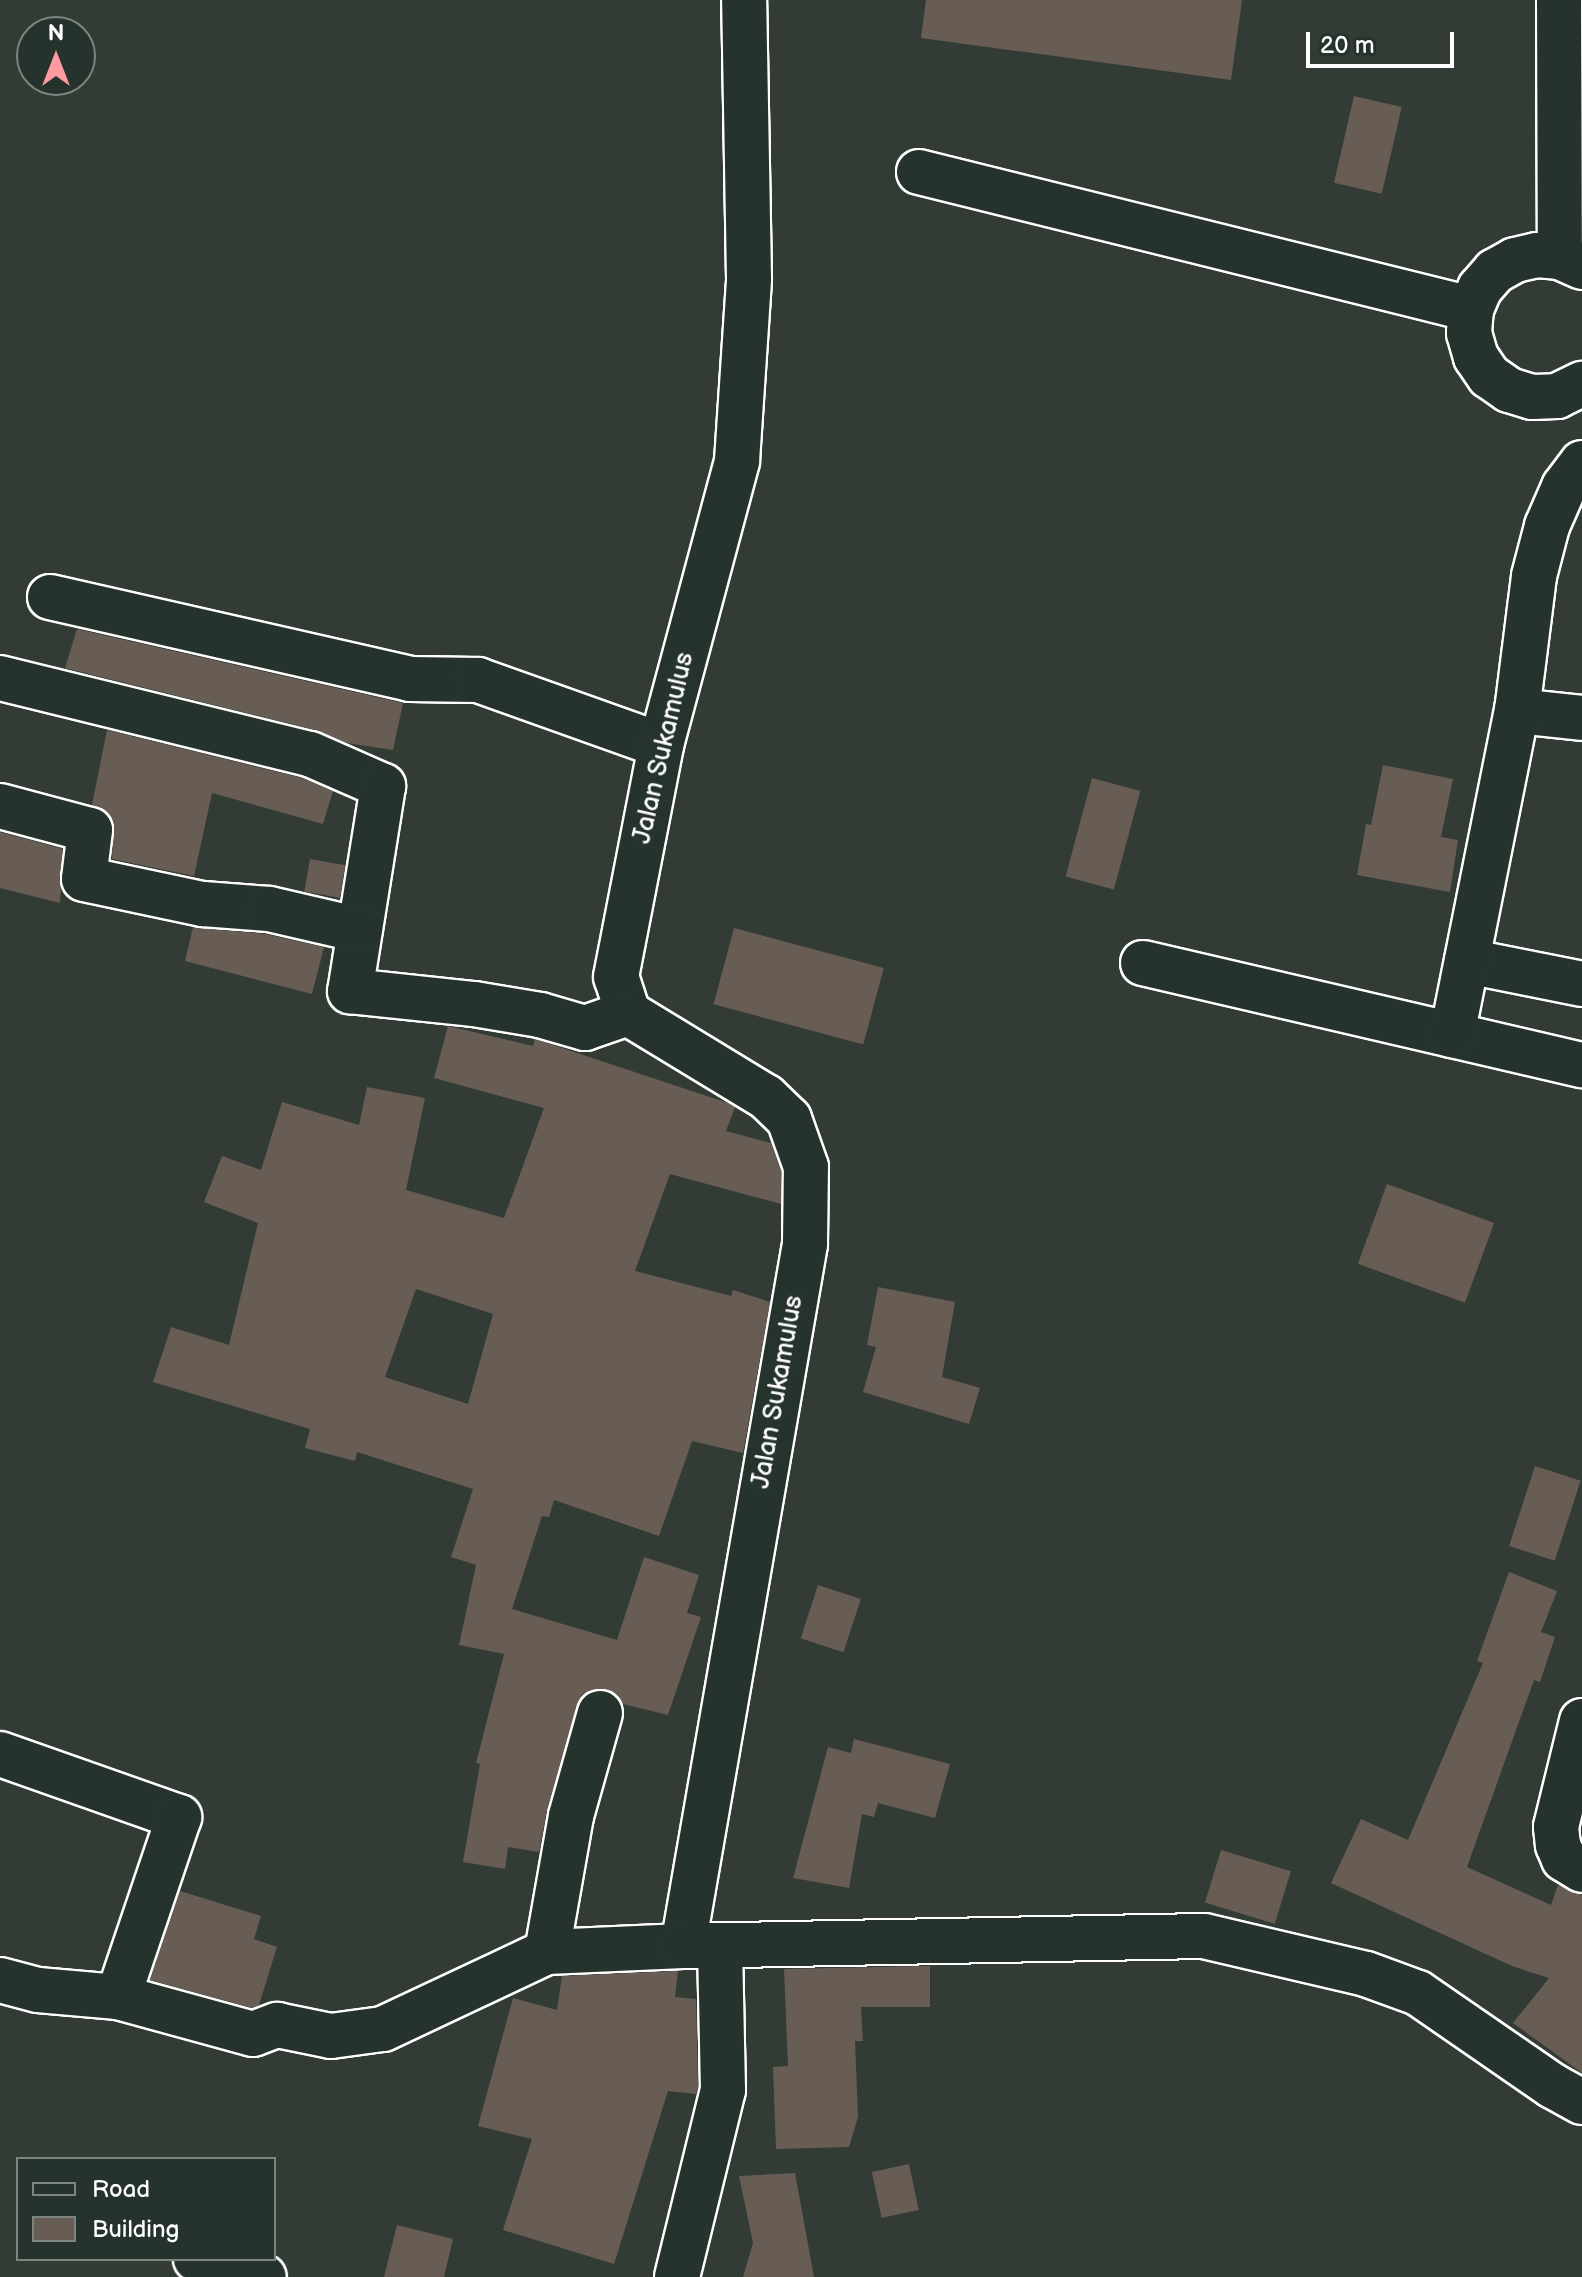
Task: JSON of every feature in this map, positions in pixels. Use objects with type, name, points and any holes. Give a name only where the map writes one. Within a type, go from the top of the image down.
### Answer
[{"type":"street","name":"Jalan Sukamulus","points":[[677,2277],[723,2090],[702,1945],[805,1244],[806,1167],[789,1119],[766,1097],[628,1013],[616,977],[661,745],[737,461],[749,278],[744,0]]},
{"type":"street","points":[[1559,0],[1571,262],[1537,255],[1505,265],[1480,288],[1471,309],[1469,333],[1476,357],[1489,376],[1509,390],[1532,397],[1557,396],[1582,384]]},
{"type":"street","points":[[919,172],[1471,309]]},
{"type":"street","points":[[1452,1035],[1517,711],[1534,576],[1547,526],[1564,487],[1582,463]]},
{"type":"street","points":[[50,597],[395,676],[478,680],[661,745]]},
{"type":"street","points":[[0,678],[310,754],[383,786],[350,991],[474,1004],[540,1015],[585,1028],[628,1013]]},
{"type":"street","points":[[1517,711],[1582,718]]},
{"type":"street","points":[[0,806],[90,830],[84,879],[203,904],[269,909],[360,930]]},
{"type":"street","points":[[1467,961],[1582,984]]},
{"type":"street","points":[[1143,963],[1582,1065]]},
{"type":"street","points":[[547,1952],[571,1816],[600,1713]]},
{"type":"street","points":[[1582,1721],[1556,1827],[1558,1845],[1564,1859],[1582,1870]]},
{"type":"street","points":[[0,1754],[179,1817],[118,1997]]},
{"type":"street","points":[[0,1980],[38,1990],[118,1997],[253,2034],[277,2025],[331,2036],[383,2029],[547,1952],[702,1945],[1204,1936],[1366,1974],[1418,1993],[1553,2086],[1582,2102]]},
{"type":"street","points":[[204,2261],[264,2277]]},
{"type":"building","points":[[926,0],[1242,0],[1231,80],[921,38]]},
{"type":"building","points":[[1354,96],[1402,107],[1382,194],[1334,183]]},
{"type":"building","points":[[77,629],[403,703],[393,750],[347,743],[316,730],[65,668]]},
{"type":"building","points":[[107,730],[302,778],[333,791],[323,824],[212,793],[194,876],[112,859],[114,822],[106,811],[92,805]]},
{"type":"building","points":[[1383,765],[1453,779],[1441,837],[1458,840],[1450,892],[1357,875],[1366,824],[1371,825]]},
{"type":"building","points":[[1092,778],[1140,791],[1114,889],[1066,877]]},
{"type":"building","points":[[0,832],[63,849],[60,903],[0,888]]},
{"type":"building","points":[[310,859],[345,865],[340,898],[304,891]]},
{"type":"building","points":[[193,927],[265,934],[324,947],[312,994],[185,961]]},
{"type":"building","points":[[734,928],[884,968],[863,1044],[714,1004]]},
{"type":"building","points":[[448,1026],[533,1046],[535,1039],[728,1103],[735,1107],[726,1131],[771,1143],[781,1171],[781,1204],[670,1174],[635,1271],[731,1296],[733,1290],[770,1302],[743,1453],[692,1441],[659,1536],[554,1500],[549,1517],[542,1516],[512,1609],[617,1640],[644,1557],[699,1575],[687,1613],[701,1617],[668,1715],[623,1704],[617,1695],[606,1689],[582,1694],[547,1809],[539,1852],[508,1847],[505,1869],[463,1862],[480,1764],[476,1763],[504,1654],[459,1645],[476,1565],[451,1557],[473,1489],[357,1452],[355,1461],[305,1448],[310,1429],[153,1382],[171,1327],[229,1345],[258,1223],[204,1202],[222,1156],[261,1170],[282,1102],[359,1125],[367,1087],[425,1098],[406,1190],[504,1218],[544,1108],[434,1078]],"holes":[[[416,1289],[493,1314],[468,1404],[385,1377]]]},
{"type":"building","points":[[1387,1184],[1494,1223],[1465,1303],[1358,1264]]},
{"type":"building","points":[[878,1287],[955,1302],[942,1377],[980,1388],[969,1424],[863,1392],[876,1347],[867,1345]]},
{"type":"building","points":[[1535,1466],[1581,1481],[1555,1561],[1509,1546]]},
{"type":"building","points":[[1509,1572],[1557,1591],[1541,1632],[1555,1637],[1540,1682],[1534,1680],[1467,1867],[1551,1905],[1558,1885],[1582,1895],[1582,2073],[1513,2023],[1549,1978],[1512,1966],[1331,1883],[1361,1819],[1408,1840],[1483,1663],[1477,1661]]},
{"type":"building","points":[[818,1585],[861,1599],[843,1652],[801,1638]]},
{"type":"building","points":[[854,1739],[950,1764],[935,1818],[878,1803],[874,1817],[862,1814],[849,1888],[793,1878],[828,1747],[851,1753]]},
{"type":"building","points":[[1221,1850],[1291,1871],[1275,1924],[1205,1903]]},
{"type":"building","points":[[180,1891],[261,1916],[254,1939],[277,1947],[259,2005],[252,2008],[150,1980]]},
{"type":"building","points":[[930,1966],[930,2007],[861,2007],[863,2041],[855,2041],[858,2117],[849,2147],[776,2149],[773,2067],[788,2066],[784,1969]]},
{"type":"building","points":[[678,1971],[675,1997],[696,1999],[698,2087],[696,2094],[668,2091],[614,2264],[503,2230],[532,2139],[478,2126],[513,1998],[557,2010],[562,1976]]},
{"type":"building","points":[[909,2164],[919,2210],[882,2218],[872,2172]]},
{"type":"building","points":[[795,2173],[814,2277],[743,2277],[753,2243],[739,2176]]},
{"type":"building","points":[[397,2225],[453,2239],[444,2277],[384,2277]]}]
